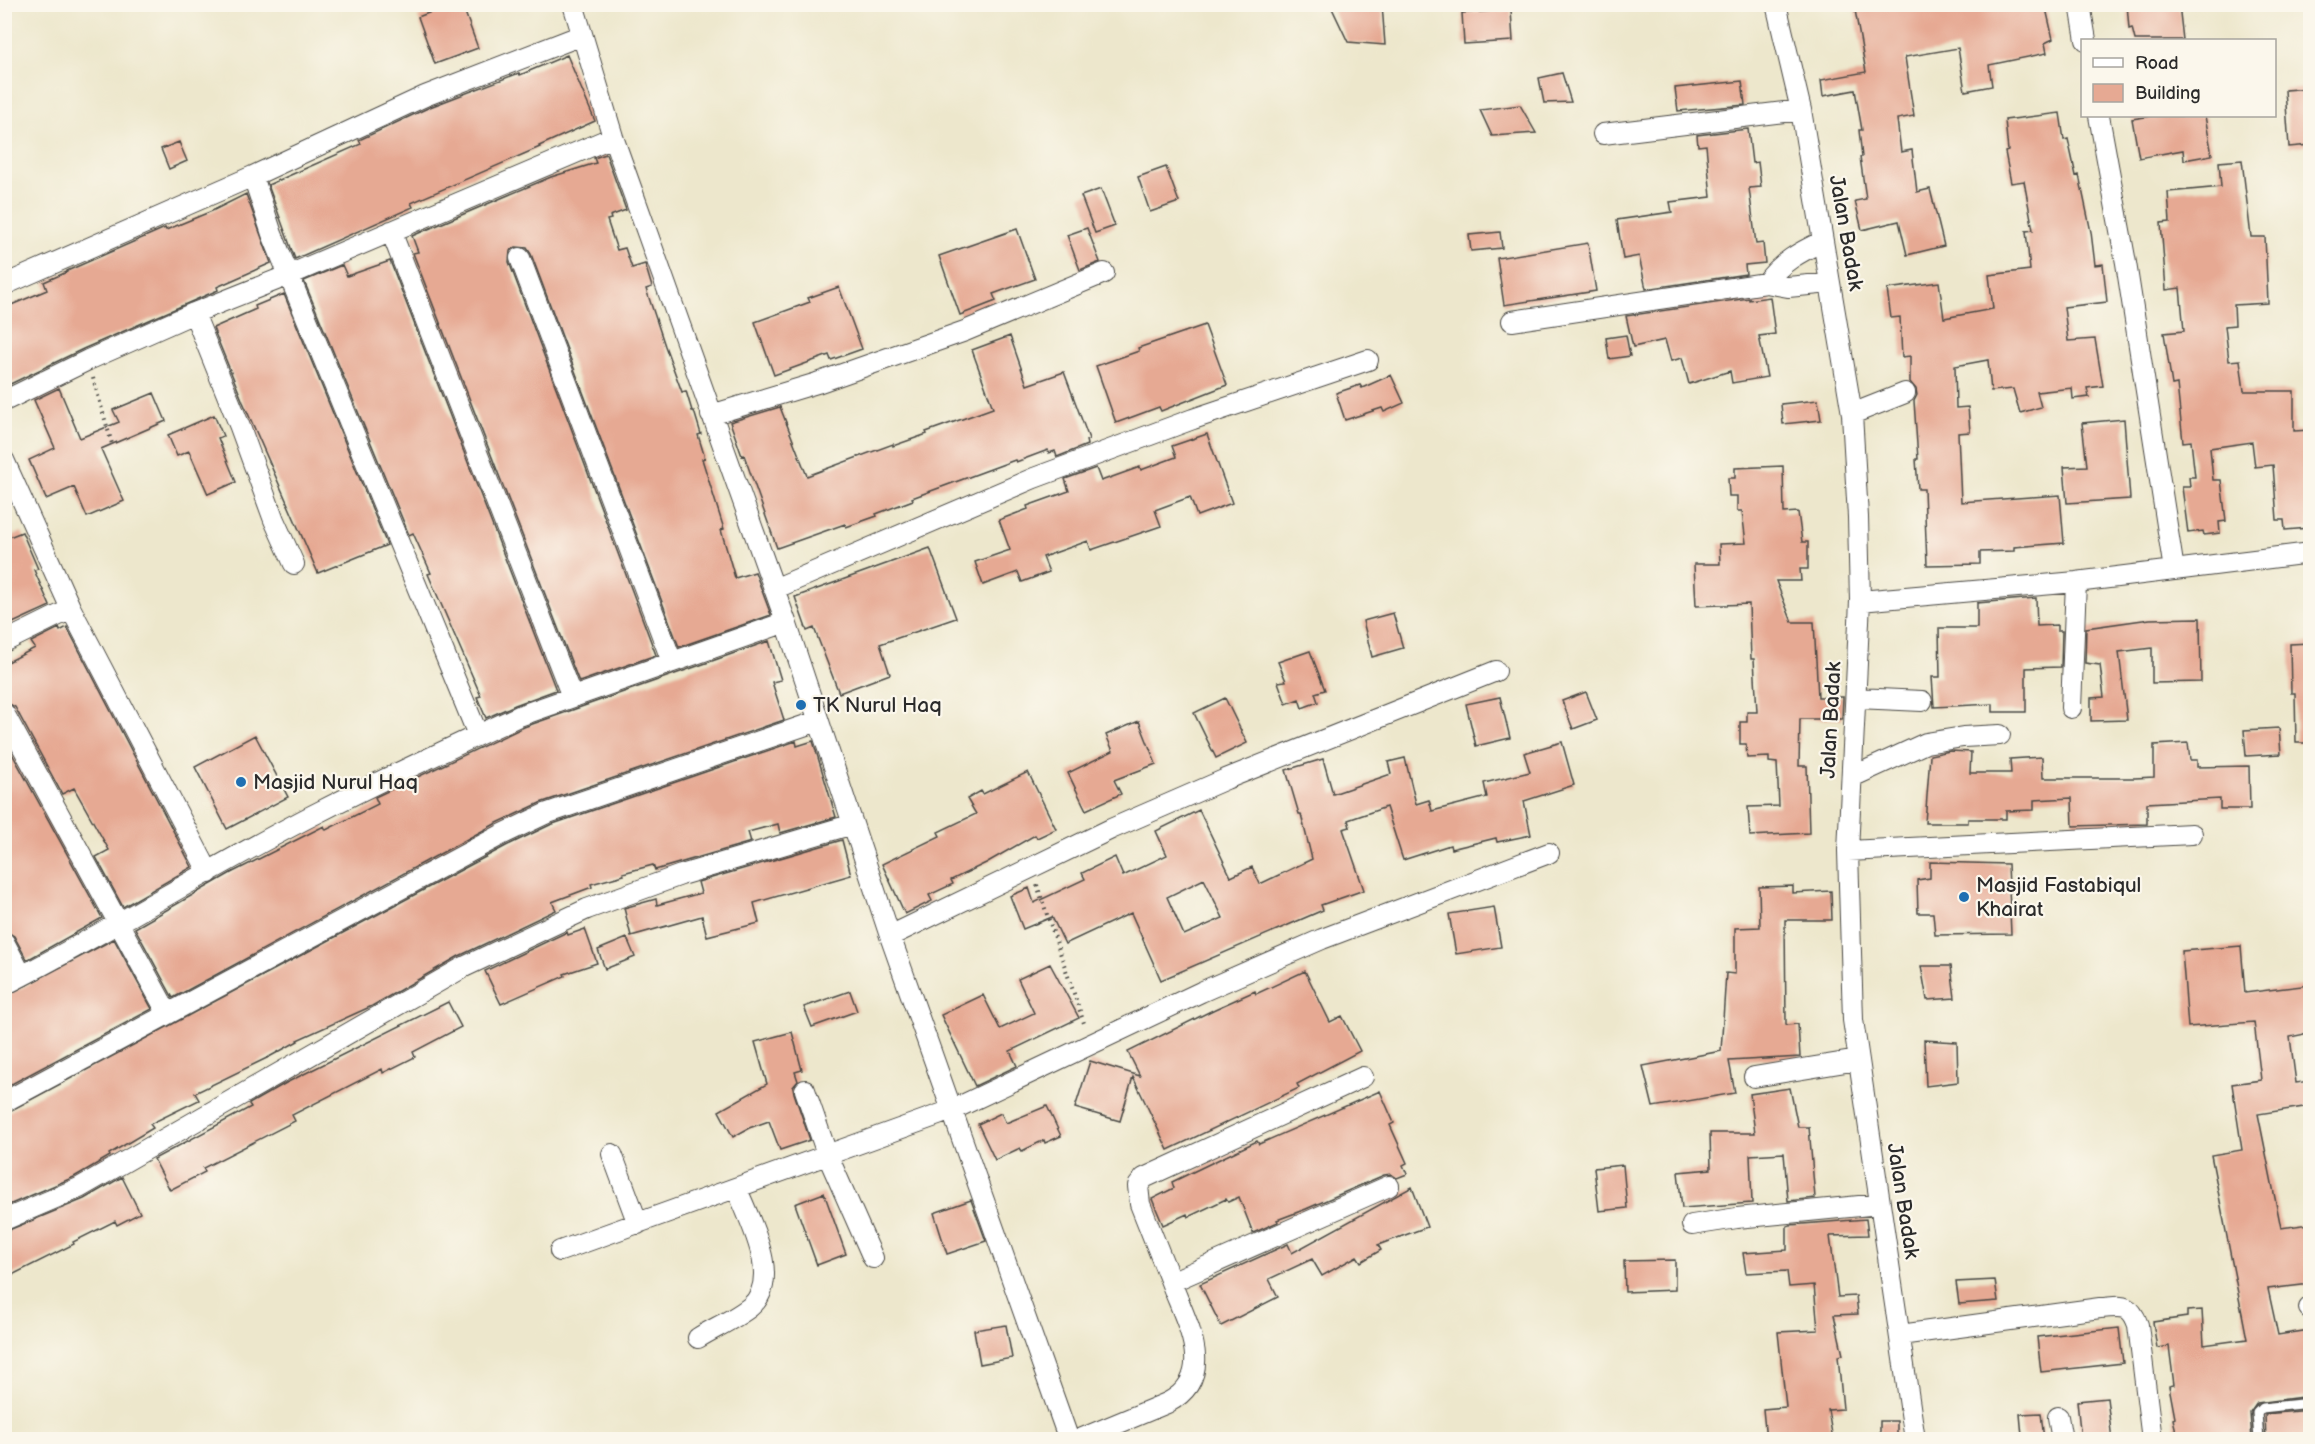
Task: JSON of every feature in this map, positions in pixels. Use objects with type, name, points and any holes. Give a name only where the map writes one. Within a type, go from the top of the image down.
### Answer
[{"type":"street","points":[[573,4],[613,136],[786,622],[890,936],[1069,1440]]},
{"type":"street","name":"Jalan Badak","points":[[1776,4],[1801,110],[1852,414],[1860,601],[1848,850],[1854,1020],[1915,1440]]},
{"type":"street","points":[[2080,4],[2086,39]]},
{"type":"street","points":[[4,285],[253,176],[425,96],[582,36]]},
{"type":"street","points":[[1603,135],[1801,110]]},
{"type":"street","points":[[2099,117],[2126,263],[2174,570]]},
{"type":"street","points":[[4,401],[88,360],[194,313],[289,275],[613,136]]},
{"type":"street","points":[[253,176],[289,275],[478,735]]},
{"type":"street","points":[[391,231],[572,697]]},
{"type":"street","points":[[1766,283],[1777,268],[1822,241]]},
{"type":"street","points":[[520,258],[672,662]]},
{"type":"street","points":[[711,415],[817,383],[965,331],[1104,273]]},
{"type":"street","points":[[1512,321],[1766,283],[1788,287],[1830,282]]},
{"type":"street","points":[[194,313],[274,520],[294,564]]},
{"type":"street","points":[[774,589],[1034,478],[1193,419],[1368,360]]},
{"type":"street","points":[[1852,414],[1905,393]]},
{"type":"street","points":[[4,460],[71,609],[209,873]]},
{"type":"street","points":[[1860,601],[2076,582],[2310,554]]},
{"type":"street","points":[[2071,708],[2076,582]]},
{"type":"street","points":[[4,642],[71,609]]},
{"type":"street","points":[[4,985],[317,812],[478,735],[519,716],[786,622]]},
{"type":"street","points":[[890,936],[1111,829],[1226,779],[1496,671]]},
{"type":"street","points":[[1857,698],[1922,701]]},
{"type":"street","points":[[4,713],[168,1014]]},
{"type":"street","points":[[4,1102],[501,835],[545,814],[818,721]]},
{"type":"street","points":[[1852,777],[1926,743],[1962,737],[2000,735]]},
{"type":"street","points":[[4,1220],[80,1188],[464,967],[586,909],[681,875],[853,824]]},
{"type":"street","points":[[1848,850],[2192,834]]},
{"type":"street","points":[[560,1251],[952,1110],[1201,992],[1323,939],[1549,853]]},
{"type":"street","points":[[4,942],[22,976]]},
{"type":"street","points":[[1754,1077],[1858,1060]]},
{"type":"street","points":[[1078,1440],[1180,1396],[1190,1385],[1195,1369],[1195,1349],[1140,1204],[1138,1186],[1144,1178],[1363,1077]]},
{"type":"street","points":[[805,1090],[827,1154],[873,1258]]},
{"type":"street","points":[[612,1154],[638,1224]]},
{"type":"street","points":[[1171,1282],[1389,1186]]},
{"type":"street","points":[[698,1338],[752,1306],[763,1289],[766,1266],[737,1189]]},
{"type":"street","points":[[1692,1225],[1737,1218],[1880,1204]]},
{"type":"street","points":[[1900,1335],[2100,1308],[2125,1307],[2134,1313],[2138,1325],[2152,1440]]},
{"type":"street","points":[[2058,1417],[2062,1440]]},
{"type":"lane","points":[[2259,1440],[2256,1421],[2257,1413],[2262,1408],[2310,1403]]},
{"type":"path","points":[[88,360],[112,444]]},
{"type":"path","points":[[1032,867],[1091,1044]]},
{"type":"building","points":[[452,4],[462,4],[478,48],[435,64],[418,17]]},
{"type":"building","points":[[1330,4],[1382,4],[1385,45],[1348,42]]},
{"type":"building","points":[[1887,4],[2045,4],[2053,39],[2045,43],[2047,53],[1989,65],[1992,86],[1965,91],[1958,48],[1905,57],[1914,116],[1897,119],[1901,152],[1912,150],[1917,192],[1930,189],[1944,246],[1907,255],[1899,221],[1862,230],[1855,201],[1866,199],[1860,157],[1862,157],[1859,130],[1862,130],[1855,90],[1823,96],[1821,80],[1866,72],[1855,10]]},
{"type":"building","points":[[2127,4],[2179,4],[2183,39],[2135,39],[2132,28],[2129,29]]},
{"type":"building","points":[[1511,10],[1513,41],[1464,44],[1462,13]]},
{"type":"building","points":[[567,55],[595,121],[411,203],[413,207],[295,259],[268,185],[361,144],[359,140],[430,107],[519,73],[520,75]]},
{"type":"building","points":[[1562,73],[1571,102],[1544,103],[1539,78]]},
{"type":"building","points":[[1742,81],[1745,105],[1678,111],[1675,88]]},
{"type":"building","points":[[2310,88],[2310,145],[2289,147],[2285,90]]},
{"type":"building","points":[[1520,105],[1536,133],[1492,136],[1480,110]]},
{"type":"building","points":[[2060,113],[2064,140],[2068,139],[2076,176],[2079,175],[2091,232],[2095,265],[2103,264],[2107,302],[2064,307],[2068,341],[2095,339],[2103,386],[2087,388],[2089,397],[2073,399],[2072,388],[2037,392],[2041,407],[2020,413],[2013,389],[1991,391],[1988,360],[1955,366],[1956,408],[1968,407],[1970,432],[1958,433],[1961,502],[2060,495],[2064,543],[2014,547],[2014,551],[1980,552],[1980,564],[1927,565],[1924,489],[1918,489],[1916,459],[1918,459],[1914,401],[1917,395],[1916,389],[1910,382],[1910,356],[1902,357],[1900,317],[1891,318],[1887,289],[1939,282],[1944,318],[1993,309],[1989,275],[2030,270],[2026,231],[2033,230],[2024,181],[2011,183],[2005,152],[2008,151],[2005,120]]},
{"type":"building","points":[[2205,117],[2212,155],[2184,160],[2183,150],[2139,158],[2132,119]]},
{"type":"building","points":[[1748,129],[1752,163],[1758,162],[1761,187],[1749,188],[1756,244],[1763,243],[1765,263],[1745,265],[1746,274],[1646,289],[1639,256],[1623,259],[1617,220],[1672,212],[1670,202],[1711,197],[1706,145],[1698,146],[1697,135]]},
{"type":"building","points":[[179,142],[187,161],[169,169],[161,149]]},
{"type":"building","points":[[606,154],[626,210],[610,216],[611,219],[607,220],[617,250],[625,248],[632,268],[645,264],[652,287],[646,289],[682,392],[686,391],[701,434],[698,435],[705,458],[702,459],[724,529],[721,530],[735,578],[755,572],[771,615],[679,647],[531,254],[527,248],[516,247],[510,251],[509,262],[656,655],[579,682],[413,253],[418,252],[412,236],[551,177],[596,163],[594,158]]},
{"type":"building","points":[[2242,160],[2251,237],[2265,237],[2268,303],[2234,305],[2235,325],[2225,326],[2229,361],[2240,360],[2244,391],[2294,391],[2294,431],[2310,430],[2310,457],[2305,458],[2308,493],[2310,492],[2310,519],[2308,519],[2309,528],[2285,530],[2284,520],[2277,520],[2273,465],[2255,467],[2252,442],[2210,448],[2213,480],[2221,480],[2226,521],[2219,522],[2220,533],[2204,535],[2203,531],[2188,533],[2182,487],[2190,487],[2189,477],[2195,477],[2191,441],[2183,442],[2177,384],[2172,385],[2164,333],[2184,331],[2180,288],[2166,290],[2161,223],[2170,222],[2168,192],[2221,187],[2219,162]]},
{"type":"building","points":[[1166,167],[1179,202],[1150,212],[1138,177]]},
{"type":"building","points":[[1101,189],[1115,226],[1095,233],[1081,196]]},
{"type":"building","points":[[246,194],[271,263],[217,287],[218,290],[83,349],[4,387],[4,308],[47,290],[44,282],[67,271],[165,228],[166,230],[212,211]]},
{"type":"building","points":[[1087,228],[1100,262],[1080,270],[1067,235]]},
{"type":"building","points":[[1017,229],[1035,279],[993,294],[996,301],[960,315],[939,256]]},
{"type":"building","points":[[1500,232],[1502,248],[1471,251],[1469,235]]},
{"type":"building","points":[[1588,243],[1596,291],[1504,305],[1497,258]]},
{"type":"building","points":[[390,261],[556,690],[486,718],[477,697],[481,696],[428,574],[431,573],[413,533],[409,535],[304,281],[342,265],[347,276]]},
{"type":"building","points":[[839,287],[862,349],[831,360],[829,355],[774,375],[755,322],[810,302],[808,298]]},
{"type":"building","points":[[284,294],[387,545],[318,573],[213,328]]},
{"type":"building","points":[[1770,297],[1775,334],[1759,336],[1767,377],[1732,383],[1730,371],[1689,384],[1682,358],[1671,361],[1665,340],[1633,347],[1626,316]]},
{"type":"building","points":[[1205,325],[1227,385],[1161,411],[1159,407],[1116,423],[1096,366],[1139,351],[1138,348]]},
{"type":"building","points":[[1626,335],[1630,356],[1609,359],[1606,338]]},
{"type":"building","points":[[1010,336],[1027,385],[1064,372],[1089,439],[1086,440],[1087,445],[1057,457],[1055,451],[1049,453],[1048,450],[1016,462],[1015,460],[912,498],[913,500],[876,514],[877,516],[846,527],[845,524],[777,548],[730,422],[780,407],[807,476],[993,408],[972,350]]},
{"type":"building","points":[[1391,375],[1404,403],[1384,412],[1382,408],[1345,420],[1336,393],[1360,385],[1362,388]]},
{"type":"building","points":[[59,388],[80,438],[119,422],[113,410],[154,393],[166,421],[101,449],[124,501],[87,517],[74,487],[46,499],[29,460],[55,448],[34,400]]},
{"type":"building","points":[[1818,400],[1821,420],[1783,424],[1781,404]]},
{"type":"building","points":[[214,415],[223,436],[218,438],[236,482],[208,494],[189,451],[177,456],[168,435]]},
{"type":"building","points":[[2124,419],[2130,499],[2067,503],[2064,467],[2087,466],[2082,423]]},
{"type":"building","points":[[1207,434],[1232,503],[1197,516],[1190,497],[1155,510],[1161,526],[1091,550],[1088,541],[1043,557],[1049,572],[1022,582],[1018,572],[983,585],[975,562],[1010,550],[999,520],[1028,509],[1027,506],[1069,491],[1065,479],[1096,468],[1101,481],[1140,467],[1141,470],[1176,457],[1172,446]]},
{"type":"building","points":[[1783,466],[1784,513],[1798,512],[1802,542],[1808,542],[1808,569],[1800,569],[1801,581],[1776,581],[1792,622],[1814,622],[1818,697],[1843,697],[1842,719],[1800,719],[1799,766],[1807,766],[1809,833],[1750,836],[1748,807],[1779,806],[1777,763],[1769,762],[1769,757],[1747,758],[1746,744],[1740,744],[1740,722],[1747,722],[1747,712],[1757,712],[1754,659],[1751,659],[1749,604],[1696,606],[1694,564],[1720,564],[1719,544],[1746,543],[1742,511],[1737,511],[1737,496],[1729,496],[1728,478],[1735,478],[1735,468]]},
{"type":"building","points":[[22,532],[38,569],[34,570],[50,606],[4,627],[4,539]]},
{"type":"building","points":[[930,548],[956,618],[880,644],[890,674],[839,693],[814,628],[807,631],[795,597]]},
{"type":"building","points":[[2036,598],[2037,626],[2057,625],[2057,631],[2062,631],[2061,667],[2026,668],[2026,712],[1993,712],[1993,704],[1934,707],[1932,677],[1940,677],[1939,628],[1977,628],[1977,603]]},
{"type":"building","points":[[1393,613],[1403,648],[1372,657],[1363,621]]},
{"type":"building","points":[[2200,618],[2201,682],[2152,683],[2152,648],[2119,652],[2127,720],[2091,721],[2091,698],[2104,697],[2100,665],[2085,663],[2086,628],[2150,619]]},
{"type":"building","points":[[67,627],[192,867],[123,907],[96,857],[109,850],[74,788],[62,794],[15,707],[4,701],[4,664],[35,648],[31,642],[59,628],[60,631]]},
{"type":"building","points":[[769,641],[781,680],[772,682],[784,720],[540,803],[495,824],[173,998],[135,928],[231,873],[324,826],[326,830],[378,804],[375,797],[524,727]]},
{"type":"building","points":[[2310,643],[2310,743],[2296,743],[2295,693],[2291,693],[2290,644]]},
{"type":"building","points":[[1310,651],[1325,690],[1315,693],[1318,702],[1302,708],[1299,699],[1286,704],[1278,682],[1286,681],[1278,662]]},
{"type":"building","points":[[1586,692],[1597,720],[1573,729],[1562,701]]},
{"type":"building","points":[[1500,697],[1510,738],[1476,746],[1466,704]]},
{"type":"building","points":[[1225,698],[1247,743],[1216,758],[1194,713]]},
{"type":"building","points":[[1139,721],[1156,764],[1114,780],[1121,794],[1086,810],[1068,773],[1113,751],[1106,735]]},
{"type":"building","points":[[2279,728],[2281,754],[2246,756],[2244,730]]},
{"type":"building","name":"Masjid Nurul Haq","points":[[255,735],[288,797],[227,829],[195,767]]},
{"type":"building","points":[[4,739],[102,918],[27,960],[14,936],[4,930]]},
{"type":"building","points":[[796,741],[797,746],[813,741],[836,817],[780,833],[778,824],[748,832],[751,842],[655,870],[653,865],[623,873],[624,875],[591,884],[592,887],[552,902],[556,910],[459,956],[372,1006],[297,1040],[269,1057],[195,1093],[199,1100],[150,1124],[153,1128],[109,1154],[110,1156],[74,1177],[4,1207],[4,1114],[506,846],[550,825]]},
{"type":"building","points":[[1562,742],[1574,785],[1524,801],[1531,835],[1497,842],[1496,838],[1451,849],[1450,845],[1403,860],[1386,807],[1348,820],[1350,827],[1343,829],[1364,890],[1321,905],[1323,910],[1161,980],[1131,913],[1065,944],[1052,917],[1023,929],[1010,896],[1029,888],[1034,903],[1085,879],[1082,873],[1115,857],[1123,876],[1167,855],[1156,831],[1199,810],[1231,877],[1252,867],[1260,884],[1312,859],[1301,814],[1299,814],[1286,770],[1323,759],[1333,794],[1391,774],[1388,762],[1405,758],[1416,804],[1429,800],[1432,811],[1487,797],[1484,783],[1530,772],[1524,753]],"holes":[[[1204,879],[1223,918],[1184,935],[1167,897]]]},
{"type":"building","points":[[2188,743],[2190,760],[2197,760],[2197,767],[2249,766],[2250,809],[2220,809],[2220,799],[2147,803],[2147,824],[2073,826],[2072,798],[2034,800],[2034,810],[2006,811],[2006,819],[1968,819],[1968,823],[1925,823],[1930,755],[1950,751],[1971,752],[1970,773],[2011,773],[2010,759],[2042,757],[2043,778],[2135,778],[2154,777],[2154,745]]},
{"type":"building","points":[[1028,772],[1056,829],[1037,838],[1035,835],[951,880],[953,884],[929,895],[932,901],[905,914],[882,864],[940,836],[938,832],[976,814],[967,799],[981,791],[983,794]]},
{"type":"building","points":[[842,840],[851,875],[754,903],[759,923],[707,936],[702,916],[631,936],[624,908],[656,899],[657,905],[701,893],[698,882]]},
{"type":"building","name":"Masjid Fastabiqul Khairat","points":[[1930,862],[2008,864],[2011,934],[1935,935],[1933,913],[1918,913],[1917,880],[1930,878]]},
{"type":"building","points":[[1793,886],[1793,893],[1831,891],[1832,920],[1785,920],[1786,1025],[1798,1024],[1800,1057],[1729,1061],[1735,1093],[1653,1107],[1643,1066],[1721,1051],[1726,973],[1735,974],[1735,928],[1760,927],[1759,887]]},
{"type":"building","points":[[1494,907],[1501,947],[1456,954],[1449,914]]},
{"type":"building","points":[[585,929],[597,963],[564,974],[565,976],[501,1004],[485,971],[567,932],[568,935]]},
{"type":"building","points":[[627,938],[635,957],[605,969],[598,950]]},
{"type":"building","points":[[114,939],[152,1009],[4,1088],[4,997]]},
{"type":"building","points":[[2241,946],[2245,993],[2310,985],[2310,1033],[2290,1037],[2296,1083],[2310,1081],[2310,1106],[2258,1114],[2281,1228],[2310,1224],[2310,1284],[2268,1289],[2278,1335],[2310,1330],[2310,1396],[2257,1403],[2250,1413],[2252,1440],[2178,1440],[2169,1386],[2174,1385],[2169,1346],[2157,1348],[2153,1322],[2187,1317],[2187,1311],[2202,1310],[2204,1345],[2247,1339],[2211,1155],[2242,1150],[2232,1084],[2261,1080],[2254,1022],[2188,1027],[2182,951]]},
{"type":"building","points":[[1050,964],[1079,1018],[1010,1051],[1017,1066],[975,1086],[941,1015],[983,995],[1000,1029],[1034,1013],[1018,979]]},
{"type":"building","points":[[1921,966],[1951,966],[1955,998],[1927,1000]]},
{"type":"building","points":[[1305,971],[1330,1022],[1342,1016],[1360,1051],[1297,1084],[1299,1088],[1168,1150],[1133,1077],[1120,1121],[1075,1108],[1090,1061],[1140,1076],[1128,1052],[1215,1009],[1255,991],[1256,994]]},
{"type":"building","points":[[850,991],[857,1011],[812,1027],[804,1007]]},
{"type":"building","points":[[448,1002],[461,1027],[413,1052],[415,1057],[383,1073],[382,1069],[292,1115],[295,1121],[203,1168],[205,1172],[170,1190],[154,1159],[251,1107],[249,1104],[286,1083]]},
{"type":"building","points":[[792,1032],[802,1070],[795,1072],[798,1081],[793,1087],[794,1093],[810,1140],[780,1150],[769,1121],[733,1137],[719,1111],[767,1084],[755,1042]]},
{"type":"building","points":[[1924,1040],[1957,1042],[1958,1082],[1926,1086]]},
{"type":"building","points":[[1790,1088],[1798,1127],[1809,1127],[1815,1198],[1788,1201],[1784,1153],[1750,1155],[1752,1203],[1682,1208],[1678,1172],[1711,1169],[1710,1133],[1755,1133],[1750,1094]]},
{"type":"building","points":[[1380,1091],[1394,1123],[1390,1125],[1407,1163],[1403,1165],[1407,1174],[1397,1178],[1391,1174],[1384,1175],[1277,1220],[1278,1222],[1253,1233],[1239,1197],[1228,1202],[1226,1199],[1188,1217],[1187,1214],[1163,1225],[1152,1199],[1174,1188],[1172,1182],[1257,1141],[1259,1144]]},
{"type":"building","points":[[1047,1106],[1061,1136],[1045,1143],[1044,1140],[1022,1151],[1020,1148],[995,1160],[978,1124],[1001,1113],[1006,1123]]},
{"type":"building","points":[[1623,1165],[1627,1208],[1599,1211],[1594,1168]]},
{"type":"building","points":[[122,1177],[140,1213],[117,1225],[115,1221],[4,1279],[4,1232],[84,1199]]},
{"type":"building","points":[[1412,1187],[1427,1227],[1378,1245],[1381,1250],[1361,1262],[1357,1256],[1322,1276],[1312,1259],[1269,1279],[1278,1297],[1221,1326],[1200,1284],[1288,1244],[1292,1253]]},
{"type":"building","points":[[824,1193],[846,1254],[817,1265],[795,1204]]},
{"type":"building","points":[[971,1200],[986,1241],[947,1254],[934,1213]]},
{"type":"building","points":[[1866,1219],[1868,1235],[1830,1236],[1838,1297],[1856,1296],[1858,1314],[1834,1315],[1843,1355],[1838,1356],[1843,1409],[1828,1410],[1833,1440],[1766,1440],[1763,1409],[1786,1407],[1778,1332],[1818,1330],[1814,1285],[1789,1287],[1787,1271],[1746,1273],[1743,1253],[1787,1250],[1787,1226],[1790,1225]]},
{"type":"building","points":[[1675,1260],[1675,1290],[1625,1292],[1624,1261]]},
{"type":"building","points":[[1995,1280],[1998,1301],[1959,1304],[1956,1282]]},
{"type":"building","points":[[1006,1325],[1012,1358],[980,1364],[974,1330]]},
{"type":"building","points":[[2119,1328],[2123,1363],[2041,1372],[2037,1337]]},
{"type":"building","points":[[2107,1398],[2112,1440],[2081,1440],[2077,1401]]},
{"type":"building","points":[[2310,1410],[2310,1440],[2266,1440],[2265,1414]]},
{"type":"building","points":[[2041,1413],[2044,1440],[2026,1440],[2026,1436],[2022,1436],[2020,1414]]},
{"type":"building","points":[[1880,1421],[1897,1421],[1897,1437],[1880,1437]]},
{"type":"place","name":"TK Nurul Haq","points":[[801,705]]},
{"type":"place","name":"Masjid Nurul Haq","points":[[241,782]]},
{"type":"place","name":"Masjid Fastabiqul Khairat","points":[[1964,897]]}]
